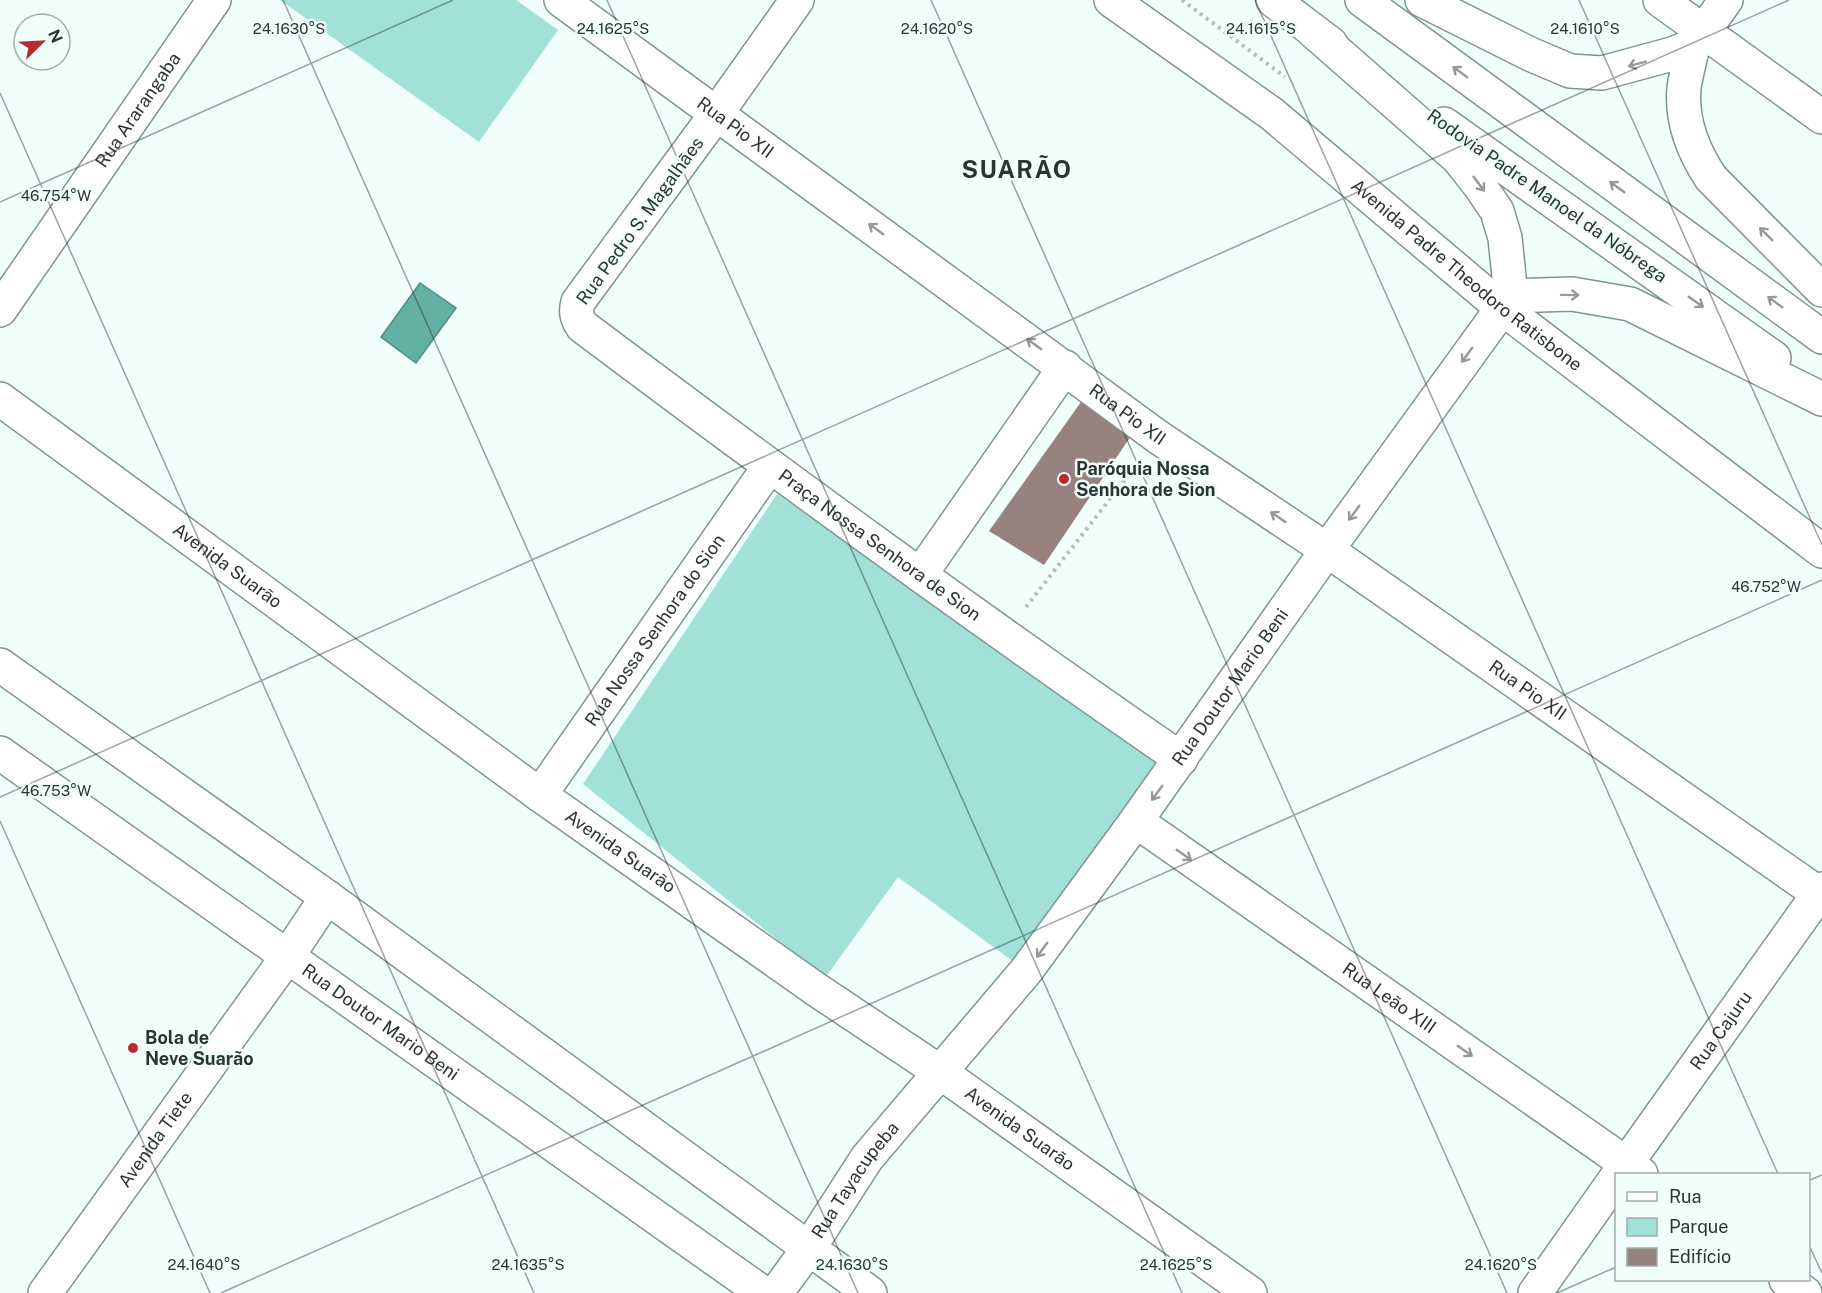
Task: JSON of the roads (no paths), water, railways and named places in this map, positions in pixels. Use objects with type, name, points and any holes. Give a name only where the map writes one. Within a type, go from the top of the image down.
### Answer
[{"type":"main road","name":"Rua Ararangaba","points":[[0,310],[214,0]]},
{"type":"main road","name":"Rua Pio XII","points":[[561,0],[1158,437],[1327,550],[1821,893]]},
{"type":"main road","name":"Rua Pedro S. Magalhães","points":[[582,326],[576,310],[578,302],[797,0]]},
{"type":"main road","name":"Avenida Padre Theodoro Ratisbone","points":[[1111,0],[1272,114],[1822,551]]},
{"type":"main road","name":"Rodovia Padre Manoel da Nóbrega","points":[[1272,0],[1822,391]]},
{"type":"main road","points":[[1362,0],[1822,337]]},
{"type":"main road","points":[[1422,0],[1530,54],[1570,71],[1602,73],[1672,54],[1698,39]]},
{"type":"main road","points":[[1660,0],[1698,39],[1822,117]]},
{"type":"main road","points":[[1726,0],[1698,39],[1685,86],[1686,125],[1700,161],[1711,178],[1822,290]]},
{"type":"main road","points":[[1313,31],[1458,158],[1480,186],[1497,210],[1505,238],[1507,302],[1572,294],[1630,304],[1822,399]]},
{"type":"main road","name":"Rua Doutor Mario Beni","points":[[940,1072],[1026,971],[1181,759],[1327,550],[1507,302]]},
{"type":"main road","name":"Praça Nossa Senhora de Sion","points":[[582,326],[769,467],[1003,636],[1181,759]]},
{"type":"main road","points":[[920,575],[1065,367]]},
{"type":"main road","name":"Avenida Suarão","points":[[0,399],[540,795],[817,990],[940,1072],[1250,1293]]},
{"type":"main road","name":"Rua Nossa Senhora do Sion","points":[[540,795],[769,467]]},
{"type":"main road","points":[[0,665],[327,897],[870,1293]]},
{"type":"main road","name":"Rua Doutor Mario Beni","points":[[0,753],[763,1293]]},
{"type":"main road","name":"Rua Leão XIII","points":[[1136,821],[1626,1173]]},
{"type":"main road","name":"Rua Cajuru","points":[[1626,1173],[1821,893]]},
{"type":"main road","name":"Avenida Tiete","points":[[45,1293],[327,897]]},
{"type":"main road","name":"Rua Tayacupeba","points":[[776,1293],[809,1248],[867,1158],[940,1072]]},
{"type":"main road","name":"Rua Cajuru","points":[[1535,1293],[1615,1188]]},
{"type":"main road","points":[[1787,1281],[1805,1293]]},
{"type":"place","name":"Paróquia Nossa Senhora de Sion","points":[[1064,479]]},
{"type":"place","name":"Bola de Neve Suarão","points":[[133,1048]]},
{"type":"district","name":"SUARÃO","points":[[1017,170]]}]
